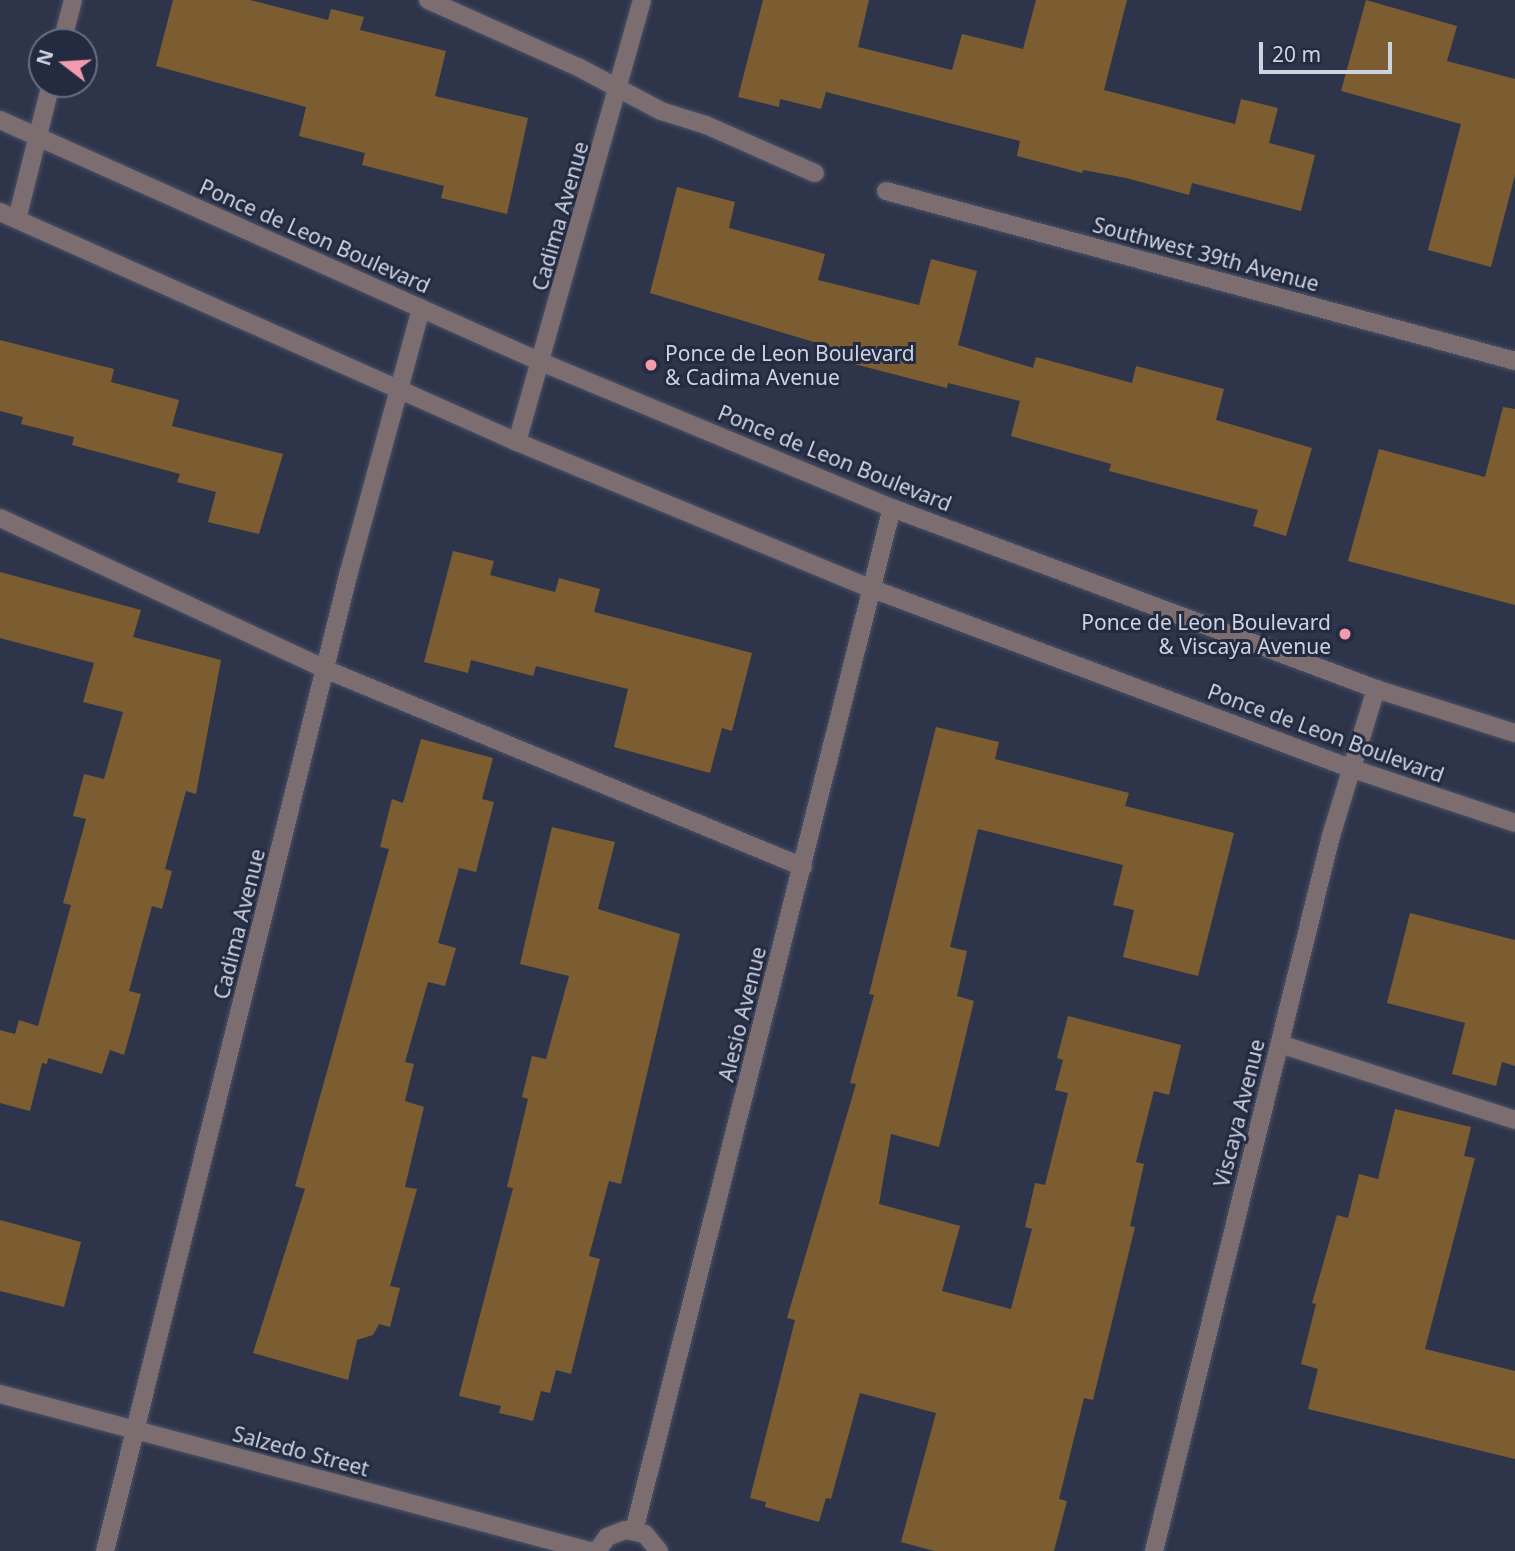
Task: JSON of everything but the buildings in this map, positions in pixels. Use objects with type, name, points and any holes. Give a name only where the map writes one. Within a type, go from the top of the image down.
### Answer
[{"type":"street","points":[[66,28],[73,0]]},
{"type":"street","points":[[428,0],[578,67],[619,90],[815,173]]},
{"type":"street","name":"Cadima Avenue","points":[[517,442],[619,90],[642,0]]},
{"type":"street","points":[[8,216],[38,136],[48,98]]},
{"type":"street","name":"Ponce de Leon Boulevard","points":[[0,120],[541,362],[892,508],[1376,689],[1515,733]]},
{"type":"street","name":"Southwest 39th Avenue","points":[[886,191],[1515,361]]},
{"type":"street","name":"Ponce de Leon Boulevard","points":[[8,216],[517,442],[870,588],[1350,768],[1515,823]]},
{"type":"street","name":"Cadima Avenue","points":[[105,1551],[397,389],[421,309]]},
{"type":"street","name":"Alesio Avenue","points":[[634,1531],[892,508]]},
{"type":"street","points":[[0,518],[327,670],[803,867]]},
{"type":"street","name":"Viscaya Avenue","points":[[1154,1551],[1350,768],[1376,689]]},
{"type":"street","points":[[1280,1044],[1515,1120]]},
{"type":"street","name":"Salzedo Street","points":[[0,1394],[590,1551]]},
{"type":"street","points":[[597,1551],[616,1532],[634,1531],[645,1534],[659,1551]]},
{"type":"place","name":"Ponce de Leon Boulevard & Cadima Avenue","points":[[651,365]]},
{"type":"place","name":"Ponce de Leon Boulevard & Viscaya Avenue","points":[[1345,634]]}]
